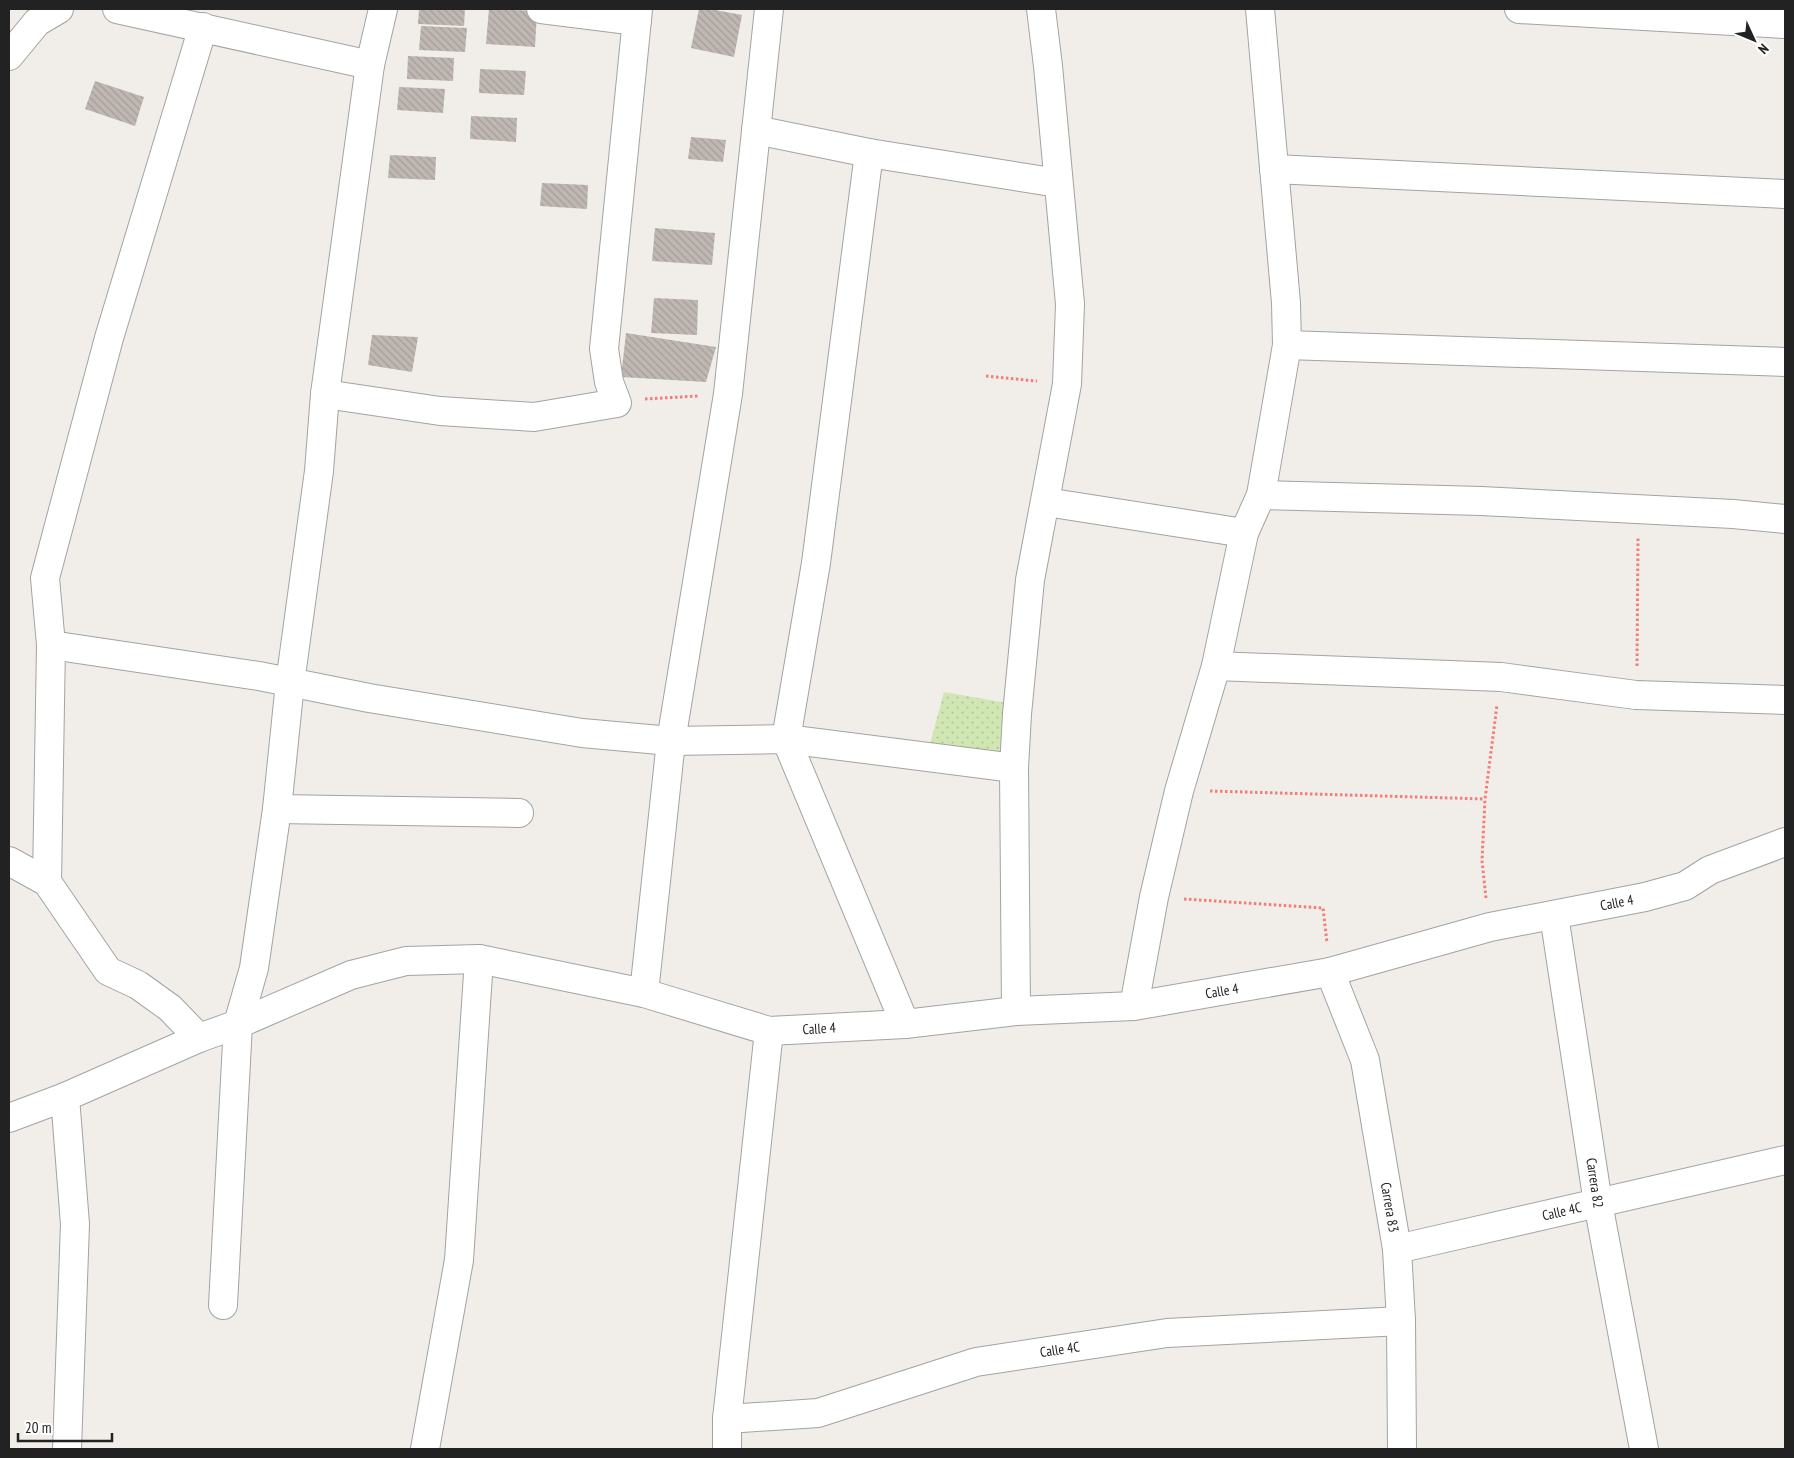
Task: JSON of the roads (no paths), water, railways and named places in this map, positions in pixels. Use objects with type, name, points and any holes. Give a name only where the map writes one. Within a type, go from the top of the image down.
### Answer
[{"type":"street","points":[[9,56],[37,22],[59,9]]},
{"type":"street","points":[[116,9],[370,65]]},
{"type":"street","points":[[223,1305],[238,1024],[254,968],[277,809],[290,683],[319,471],[325,394],[370,65],[384,9]]},
{"type":"street","points":[[325,394],[440,411],[534,418],[617,403],[609,382],[604,349],[637,15],[541,9]]},
{"type":"street","points":[[644,993],[671,741],[728,394],[769,9]]},
{"type":"street","points":[[1016,1011],[1014,768],[1016,714],[1030,580],[1068,384],[1070,304],[1041,9]]},
{"type":"street","points":[[1134,1006],[1154,897],[1180,790],[1216,666],[1244,533],[1261,495],[1287,344],[1286,303],[1260,9]]},
{"type":"street","points":[[1519,9],[1785,24]]},
{"type":"street","points":[[47,882],[51,645],[45,578],[109,338],[203,27]]},
{"type":"street","points":[[756,130],[869,153],[1058,183]]},
{"type":"street","points":[[869,153],[816,563],[786,739],[905,1024]]},
{"type":"street","points":[[1274,169],[1785,194]]},
{"type":"street","points":[[1287,344],[1785,362]]},
{"type":"street","points":[[1261,495],[1482,501],[1733,514],[1785,519]]},
{"type":"street","points":[[1046,502],[1244,533]]},
{"type":"street","points":[[51,645],[290,683],[582,733],[671,741],[786,739],[1014,768]]},
{"type":"street","points":[[1216,666],[1501,678],[1636,694],[1785,700]]},
{"type":"street","points":[[277,809],[518,813]]},
{"type":"street","name":"Calle 4","points":[[9,1118],[65,1097],[199,1038],[238,1024],[351,975],[406,961],[479,959],[644,993],[769,1031],[905,1024],[1016,1011],[1134,1006],[1330,972],[1490,927],[1645,897],[1686,886],[1710,870],[1785,842]]},
{"type":"street","points":[[9,861],[47,882],[108,971],[138,985],[170,1008],[199,1038]]},
{"type":"street","name":"Carrera 82","points":[[1554,915],[1598,1203],[1644,1449]]},
{"type":"street","points":[[426,1449],[459,1260],[479,959]]},
{"type":"street","name":"Carrera 83","points":[[1330,972],[1365,1060],[1397,1249],[1401,1320],[1402,1449]]},
{"type":"street","points":[[727,1449],[727,1419],[769,1031]]},
{"type":"street","points":[[65,1097],[75,1224],[67,1449]]},
{"type":"street","name":"Calle 4C","points":[[1397,1249],[1785,1160]]},
{"type":"street","name":"Calle 4C","points":[[727,1419],[818,1413],[976,1362],[1167,1333],[1401,1320]]}]
